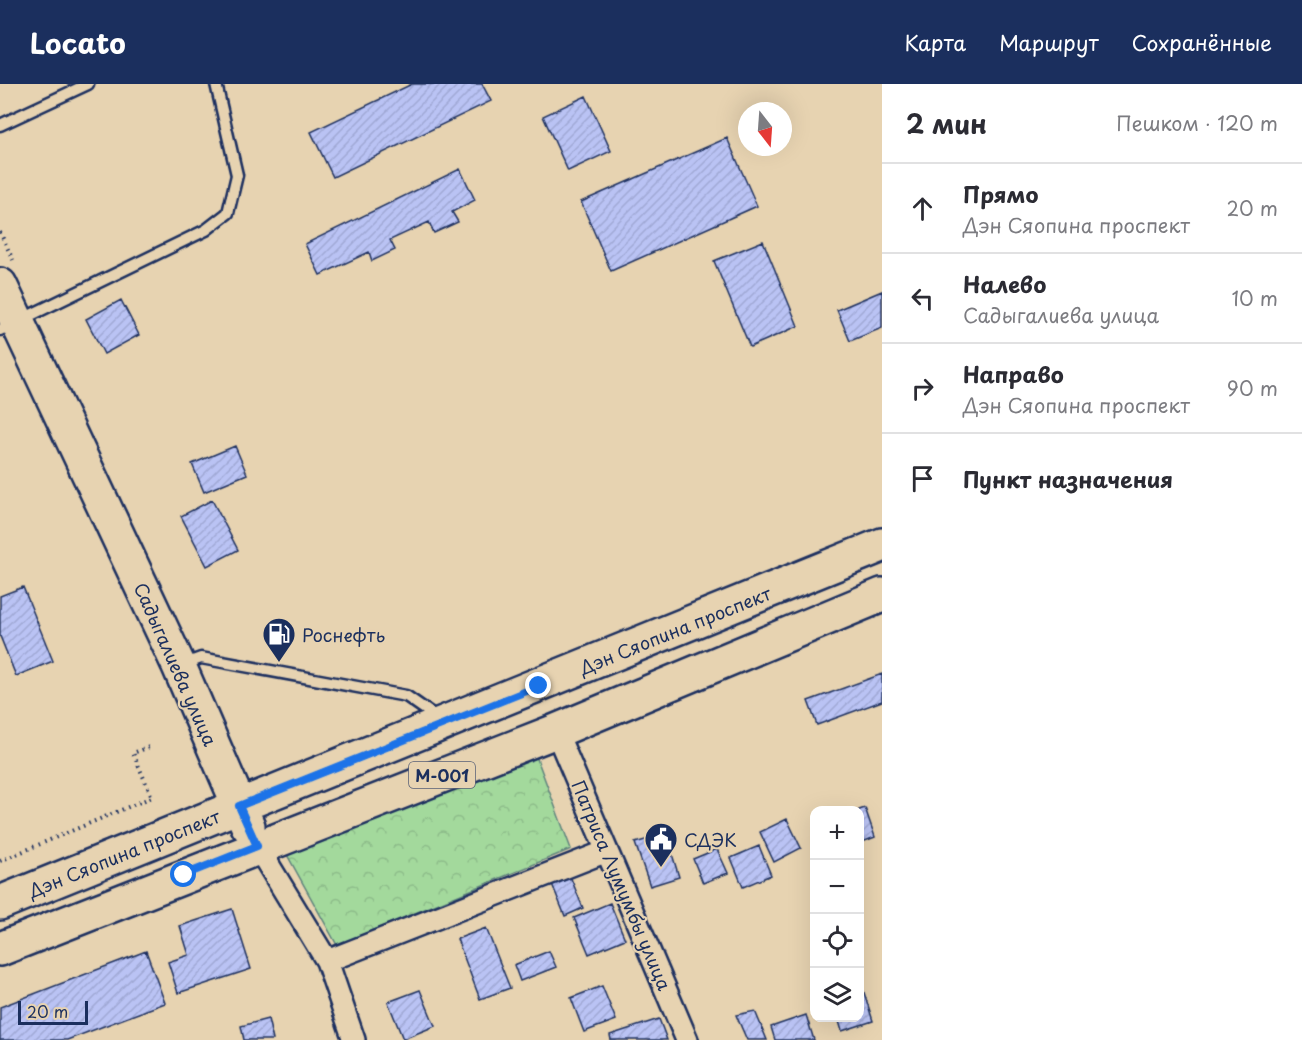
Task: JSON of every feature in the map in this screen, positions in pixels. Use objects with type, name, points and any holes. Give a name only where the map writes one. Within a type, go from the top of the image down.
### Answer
[{"type":"main road","name":"Садыгалиева улица","points":[[0,285],[9,326],[179,666],[257,846]]},
{"type":"main road","name":"Дэн Сяопина проспект","points":[[0,903],[447,724],[882,545]]},
{"type":"main road","name":"M-001","points":[[0,949],[257,846],[556,731],[882,595]]},
{"type":"street","name":"Патриса Лумумбы улица","points":[[556,731],[687,1040]]},
{"type":"street","name":"Садыгалиева улица","points":[[257,846],[327,961],[354,1040]]},
{"type":"street","points":[[327,961],[607,851]]},
{"type":"lane","points":[[0,124],[88,84]]},
{"type":"lane","points":[[9,326],[207,230],[228,213],[237,175],[216,84]]},
{"type":"lane","points":[[179,666],[201,658],[406,696],[447,724]]},
{"type":"path","points":[[0,861],[152,797],[133,753],[152,746]]},
{"type":"green space","points":[[533,748],[571,849],[337,945],[285,851]]},
{"type":"building","points":[[412,84],[482,84],[491,101],[333,177],[311,132]]},
{"type":"building","points":[[586,96],[611,151],[568,171],[543,116]]},
{"type":"building","points":[[727,138],[757,206],[611,271],[581,202]]},
{"type":"building","points":[[460,169],[475,200],[452,212],[458,222],[434,233],[429,222],[390,240],[395,250],[372,261],[369,252],[320,275],[305,244]]},
{"type":"building","points":[[763,241],[798,326],[750,347],[714,261]]},
{"type":"building","points":[[882,291],[882,328],[850,341],[837,310]]},
{"type":"building","points":[[121,300],[139,335],[104,354],[86,319]]},
{"type":"building","points":[[235,446],[247,474],[204,492],[192,464]]},
{"type":"building","points":[[212,500],[238,550],[207,566],[181,516]]},
{"type":"building","points":[[23,587],[53,661],[16,676],[0,636],[0,596]]},
{"type":"building","points":[[882,674],[882,701],[817,725],[808,701]]},
{"type":"building","points":[[864,808],[875,837],[864,841]]},
{"type":"building","points":[[787,819],[801,848],[774,862],[760,832]]},
{"type":"building","points":[[666,834],[679,877],[650,886],[635,843]]},
{"type":"building","points":[[759,846],[771,875],[743,887],[731,858]]},
{"type":"building","points":[[717,849],[728,873],[703,883],[693,859]]},
{"type":"building","points":[[570,876],[583,908],[565,916],[552,884]]},
{"type":"building","points":[[610,903],[625,939],[589,954],[574,918]]},
{"type":"building","points":[[232,909],[251,969],[178,993],[168,962],[189,955],[180,926]]},
{"type":"building","points":[[486,928],[510,988],[480,999],[457,939]]},
{"type":"building","points":[[146,951],[165,1003],[67,1040],[0,1040],[0,1007]]},
{"type":"building","points":[[549,951],[556,967],[520,981],[514,965]]},
{"type":"building","points":[[602,986],[616,1020],[584,1032],[571,998]]},
{"type":"building","points":[[420,990],[435,1026],[403,1039],[388,1002]]},
{"type":"building","points":[[864,993],[873,1021],[842,1031],[839,1022],[864,1022]]},
{"type":"building","points":[[755,1011],[767,1040],[747,1040],[736,1015]]},
{"type":"building","points":[[806,1015],[814,1040],[775,1040],[771,1027]]},
{"type":"building","points":[[268,1019],[273,1040],[244,1040],[241,1026]]},
{"type":"building","points":[[659,1019],[667,1040],[611,1040],[610,1035]]},
{"type":"place","name":"Роснефть","points":[[279,663]]},
{"type":"place","name":"СДЭК","points":[[661,868]]},
{"type":"route","points":[[184,875],[257,846],[239,806],[539,686]]}]
